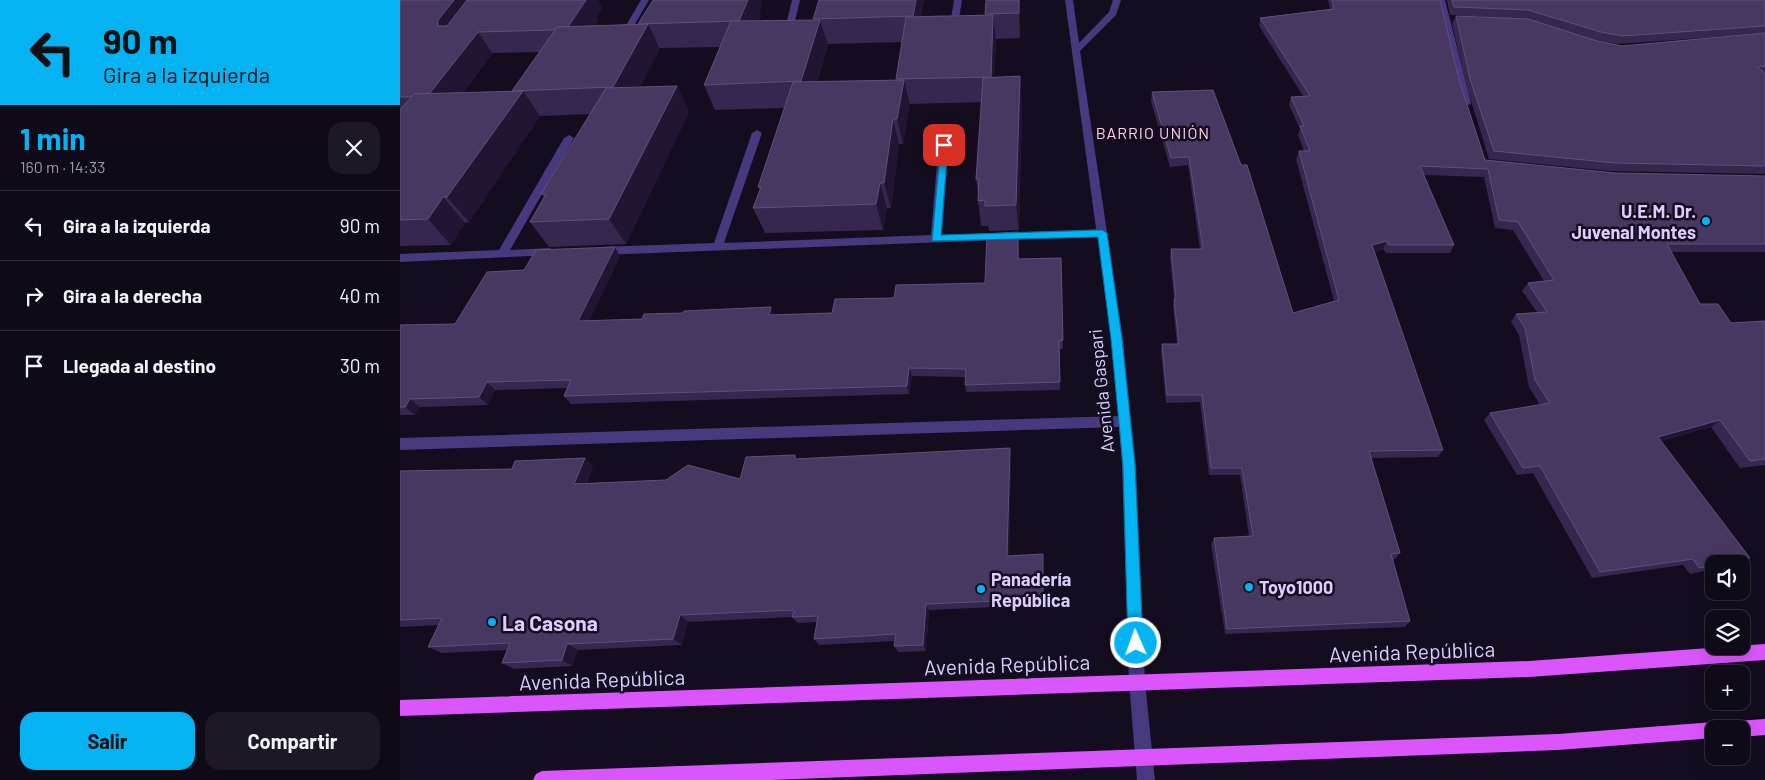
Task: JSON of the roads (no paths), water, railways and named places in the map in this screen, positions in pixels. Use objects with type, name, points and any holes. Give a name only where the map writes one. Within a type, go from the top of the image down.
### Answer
[{"type":"main road","name":"Avenida República","points":[[400,708],[1529,669],[1765,652]]},
{"type":"main road","points":[[1750,728],[1765,727]]},
{"type":"main road","points":[[542,780],[821,775],[1145,757],[1558,742],[1705,731]]},
{"type":"street","points":[[619,43],[645,0]]},
{"type":"street","points":[[787,37],[796,0]]},
{"type":"street","points":[[954,31],[958,0]]},
{"type":"street","name":"Avenida Gaspari","points":[[1069,0],[1117,339],[1129,465],[1137,682],[1146,780]]},
{"type":"street","points":[[1077,50],[1113,13],[1117,0]]},
{"type":"street","points":[[1441,0],[1450,19],[1468,112]]},
{"type":"street","points":[[936,239],[945,126]]},
{"type":"street","points":[[718,246],[756,133]]},
{"type":"street","points":[[502,254],[569,138]]},
{"type":"street","points":[[585,251],[1102,233]]},
{"type":"street","points":[[400,258],[557,252]]},
{"type":"street","points":[[400,444],[1125,421]]},
{"type":"place","name":"U.E.M. Dr. Juvenal Montes","points":[[1706,221]]},
{"type":"place","name":"Toyo1000","points":[[1249,587]]},
{"type":"place","name":"Panadería República","points":[[981,589]]},
{"type":"place","name":"La Casona","points":[[492,622]]},
{"type":"district","name":"BARRIO UNIÓN","points":[[1153,132]]}]
